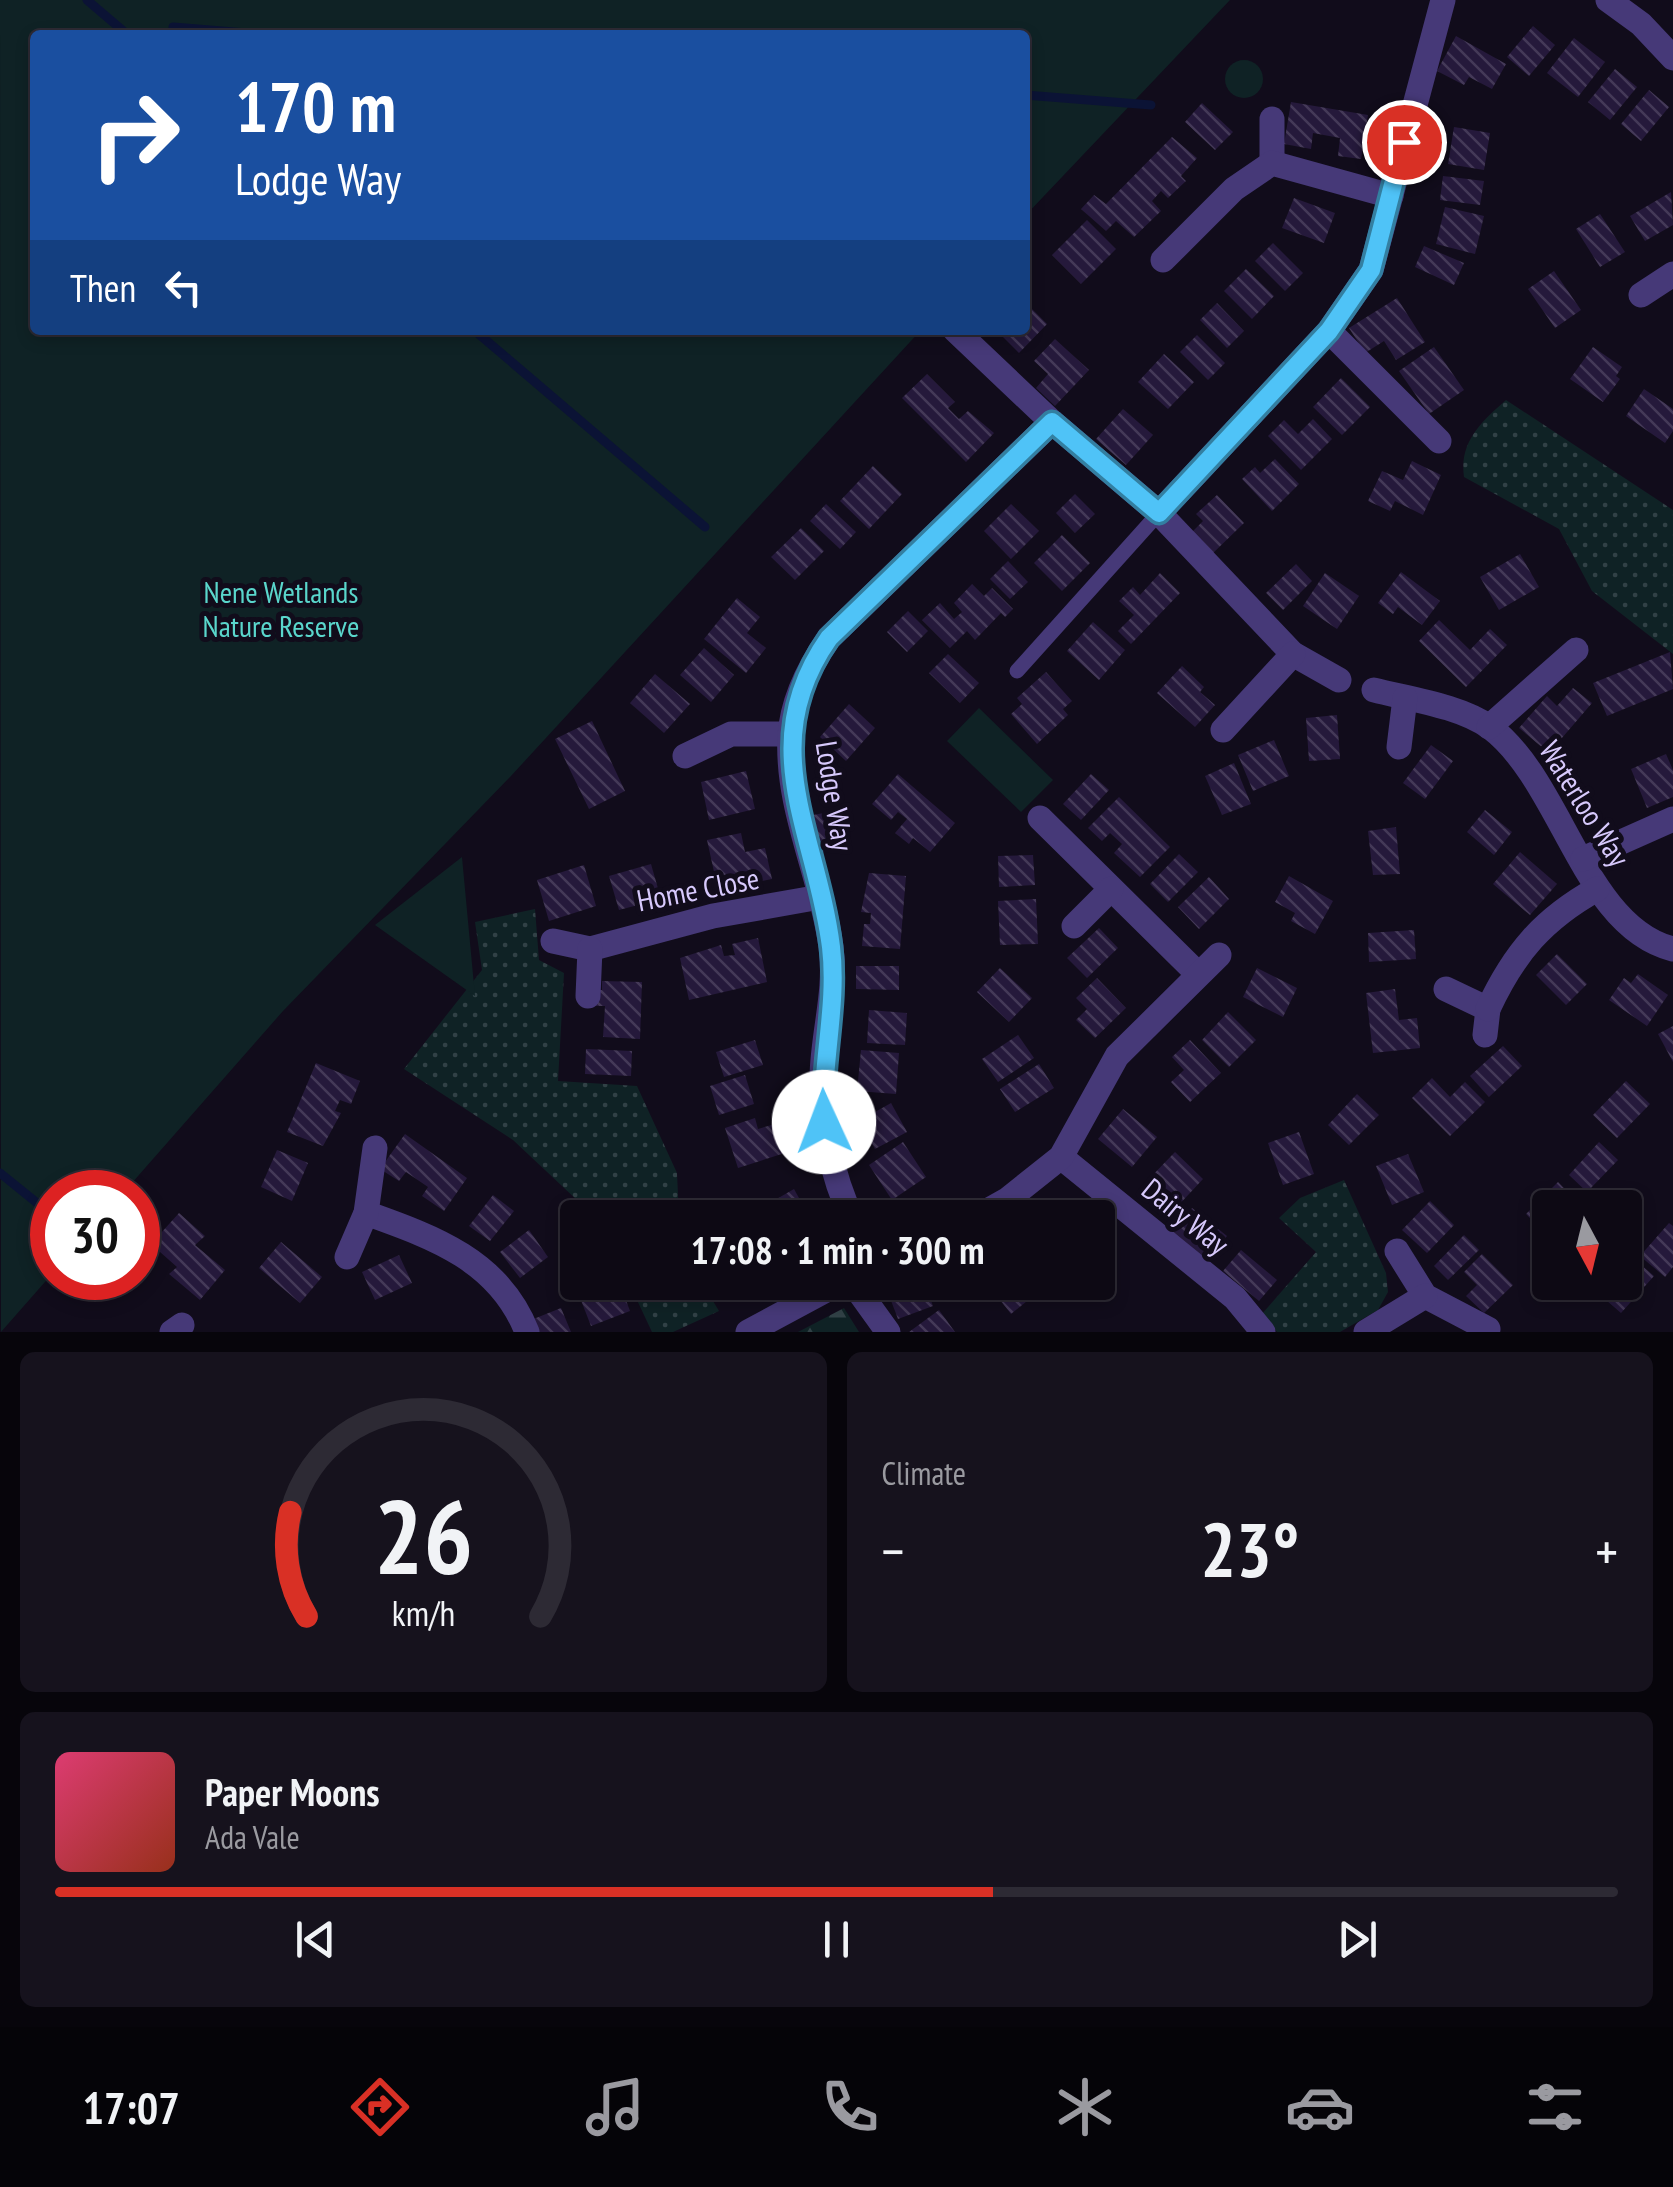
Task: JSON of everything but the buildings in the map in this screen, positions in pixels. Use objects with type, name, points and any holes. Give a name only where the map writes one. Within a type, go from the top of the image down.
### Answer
[{"type":"street","points":[[1159,513],[1329,331],[1371,270],[1443,0]]},
{"type":"street","points":[[1608,0],[1641,24],[1673,58]]},
{"type":"street","points":[[1272,120],[1272,163]]},
{"type":"street","points":[[1162,260],[1234,188],[1272,163],[1391,196]]},
{"type":"street","points":[[1641,295],[1673,274]]},
{"type":"street","points":[[1329,331],[1440,441]]},
{"type":"street","points":[[960,335],[1052,422],[1159,513],[1292,654],[1339,680]]},
{"type":"street","name":"Lodge Way","points":[[847,1200],[824,1122],[822,1074],[832,994],[831,947],[792,772],[790,734],[800,693],[829,638],[1052,422]]},
{"type":"street","points":[[1489,727],[1576,650]]},
{"type":"street","points":[[1224,730],[1292,654]]},
{"type":"street","name":"Waterloo Way","points":[[1374,690],[1489,727],[1516,753],[1583,858],[1597,889],[1634,928],[1673,950]]},
{"type":"street","points":[[1399,747],[1405,698]]},
{"type":"street","points":[[685,756],[731,734],[790,734]]},
{"type":"street","points":[[1040,818],[1198,974]]},
{"type":"street","points":[[1583,858],[1673,819]]},
{"type":"street","points":[[1074,926],[1111,889]]},
{"type":"street","points":[[1485,1036],[1488,1009],[1510,962],[1535,932],[1565,906],[1597,889]]},
{"type":"street","name":"Home Close","points":[[553,941],[590,949],[697,920],[820,897]]},
{"type":"street","points":[[588,996],[590,949]]},
{"type":"street","points":[[1007,1200],[1061,1157],[1118,1056],[1218,955]]},
{"type":"street","points":[[1446,989],[1488,1009]]},
{"type":"street","points":[[346,1257],[366,1214],[375,1148]]},
{"type":"street","name":"Dairy Way","points":[[1061,1157],[1235,1298],[1264,1332]]},
{"type":"street","points":[[366,1214],[419,1232],[480,1266],[501,1286],[527,1332]]},
{"type":"street","points":[[1396,1251],[1424,1296],[1488,1329]]},
{"type":"street","points":[[1366,1332],[1424,1296]]},
{"type":"street","points":[[748,1332],[808,1300]]},
{"type":"street","points":[[865,1300],[888,1332]]},
{"type":"lane","points":[[1017,671],[1159,513]]},
{"type":"green space","name":"Nene Wetlands Nature Reserve","points":[[0,0],[1230,0],[1030,211],[1030,30],[30,30],[30,335],[916,335],[511,776],[283,1011],[143,1170],[30,1170],[30,1299],[1,1332]]},
{"type":"green space","points":[[1244,60],[1258,65],[1263,79],[1258,93],[1244,98],[1230,93],[1225,79],[1230,65]]},
{"type":"green space","points":[[1506,400],[1673,510],[1673,654],[1592,591],[1559,529],[1464,477],[1468,443]]},
{"type":"green space","points":[[979,708],[1053,780],[1021,812],[947,741]]},
{"type":"green space","points":[[462,857],[475,996],[375,925]]},
{"type":"green space","points":[[535,909],[539,960],[564,973],[558,1081],[637,1086],[677,1173],[678,1200],[577,1200],[513,1140],[404,1069],[482,970],[475,922]]},
{"type":"green space","points":[[1344,1180],[1386,1273],[1388,1292],[1378,1310],[1340,1332],[1277,1332],[1261,1315],[1316,1252],[1279,1218],[1300,1198]]},
{"type":"green space","points":[[637,1300],[712,1300],[719,1311],[673,1332],[652,1332]]},
{"type":"green space","points":[[844,1308],[859,1332],[798,1332]]},
{"type":"waterway","points":[[87,0],[122,30]]},
{"type":"waterway","points":[[173,27],[210,30]]},
{"type":"waterway","points":[[1030,95],[1151,105]]},
{"type":"waterway","points":[[480,335],[705,527]]},
{"type":"waterway","points":[[0,1173],[30,1197]]},
{"type":"route","points":[[824,1122],[822,1074],[832,994],[831,947],[801,821],[790,734],[812,661],[829,638],[1052,422],[1159,513],[1329,331],[1371,270],[1404,142]]}]
